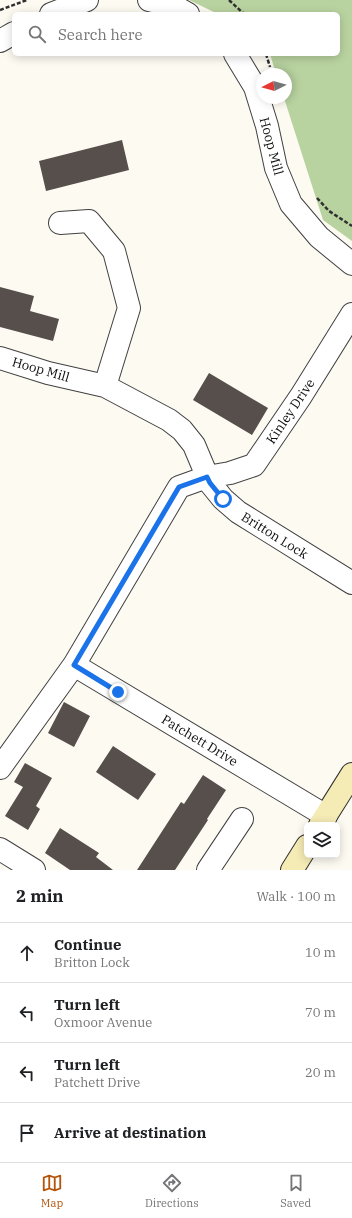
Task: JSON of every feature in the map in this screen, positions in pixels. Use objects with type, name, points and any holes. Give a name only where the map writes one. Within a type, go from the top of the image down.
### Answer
[{"type":"street","points":[[56,12],[86,0]]},
{"type":"street","points":[[149,0],[174,6],[184,12]]},
{"type":"street","points":[[0,41],[12,34]]},
{"type":"street","name":"Hoop Mill","points":[[236,56],[255,87],[267,126],[276,168],[291,204],[319,237],[352,264]]},
{"type":"street","points":[[60,223],[88,221],[114,251],[129,308],[105,386]]},
{"type":"street","name":"Kinley Drive","points":[[0,768],[74,665],[179,487],[207,477],[230,474],[254,465],[301,396],[352,314]]},
{"type":"street","name":"Hoop Mill","points":[[0,358],[48,373],[105,386],[169,420],[182,430],[194,445],[207,477]]},
{"type":"street","name":"Britton Lock","points":[[207,477],[223,499],[238,512],[352,583]]},
{"type":"street","name":"Patchett Drive","points":[[74,665],[323,820]]},
{"type":"street","points":[[323,820],[352,774]]},
{"type":"street","points":[[208,870],[242,819]]},
{"type":"street","points":[[0,848],[34,870]]},
{"type":"street","points":[[292,870],[304,851]]},
{"type":"path","points":[[0,10],[27,0]]},
{"type":"path","points":[[229,0],[242,12]]},
{"type":"path","points":[[267,56],[271,67]]},
{"type":"path","points":[[315,195],[329,211],[352,226]]},
{"type":"green space","points":[[189,0],[352,0],[352,241],[323,220],[286,104],[292,104],[292,68],[274,68],[271,56],[340,56],[340,12],[214,12]]},
{"type":"building","points":[[122,140],[129,170],[46,191],[39,161]]},
{"type":"building","points":[[0,287],[34,296],[30,311],[59,319],[53,341],[0,327]]},
{"type":"building","points":[[209,373],[268,408],[252,435],[193,400]]},
{"type":"building","points":[[64,702],[90,716],[74,747],[48,733]]},
{"type":"building","points":[[113,746],[156,774],[138,800],[96,772]]},
{"type":"building","points":[[25,763],[52,778],[36,806],[40,809],[28,830],[5,816],[23,787],[14,782]]},
{"type":"building","points":[[203,775],[226,790],[175,870],[137,870],[181,802],[184,804]]},
{"type":"building","points":[[60,828],[99,853],[96,857],[113,870],[70,870],[45,853]]},
{"type":"route","points":[[118,692],[74,665],[179,487],[207,477],[223,499]]}]
